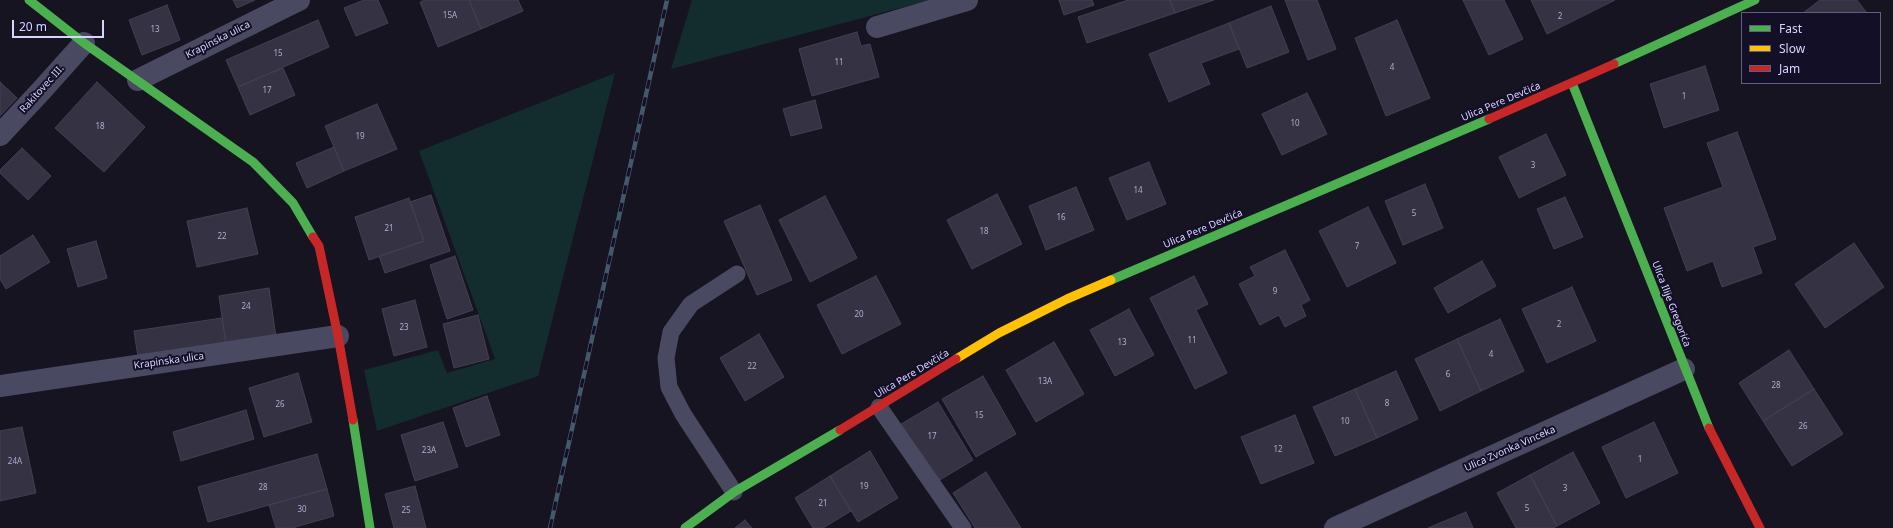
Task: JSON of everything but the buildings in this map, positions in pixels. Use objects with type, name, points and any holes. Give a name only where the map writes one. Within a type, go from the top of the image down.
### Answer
[{"type":"street","points":[[29,0],[84,43],[253,162],[293,203],[319,246],[338,336],[370,528]]},
{"type":"street","name":"Krapinska ulica","points":[[138,80],[299,0]]},
{"type":"street","points":[[877,26],[967,0]]},
{"type":"street","name":"Ulica Pere Devčića","points":[[685,528],[734,492],[879,407],[999,333],[1067,299],[1572,83],[1755,0]]},
{"type":"street","name":"Rakitovec III.","points":[[0,135],[84,43]]},
{"type":"street","name":"Ulica Ilije Gregorića","points":[[1572,83],[1704,418],[1760,528]]},
{"type":"street","name":"Krapinska ulica","points":[[0,386],[338,336]]},
{"type":"street","name":"Ulica Zvonka Vinceka","points":[[1335,528],[1684,369]]},
{"type":"lane","points":[[734,492],[683,414],[669,387],[666,358],[671,332],[692,304],[737,274]]},
{"type":"lane","points":[[879,407],[963,528]]},
{"type":"green space","points":[[692,0],[930,0],[671,69]]},
{"type":"green space","points":[[615,73],[538,376],[377,431],[364,370],[438,350],[447,373],[495,359],[419,151]]},
{"type":"railway","points":[[550,528],[667,0]]},
{"type":"traffic: fast","points":[[29,0],[84,43],[253,162],[293,203],[313,237]]},
{"type":"traffic: fast","points":[[1614,64],[1755,0]]},
{"type":"traffic: fast","points":[[1572,83],[1709,428]]},
{"type":"traffic: fast","points":[[1111,280],[1489,119]]},
{"type":"traffic: fast","points":[[353,420],[370,528]]},
{"type":"traffic: fast","points":[[685,528],[734,492],[840,430]]},
{"type":"traffic: slow","points":[[956,359],[999,333],[1067,299],[1111,280]]},
{"type":"traffic: jam","points":[[1489,119],[1614,64]]},
{"type":"traffic: jam","points":[[313,237],[319,246],[338,336],[353,420]]},
{"type":"traffic: jam","points":[[840,430],[956,359]]},
{"type":"traffic: jam","points":[[1709,428],[1760,528]]}]
